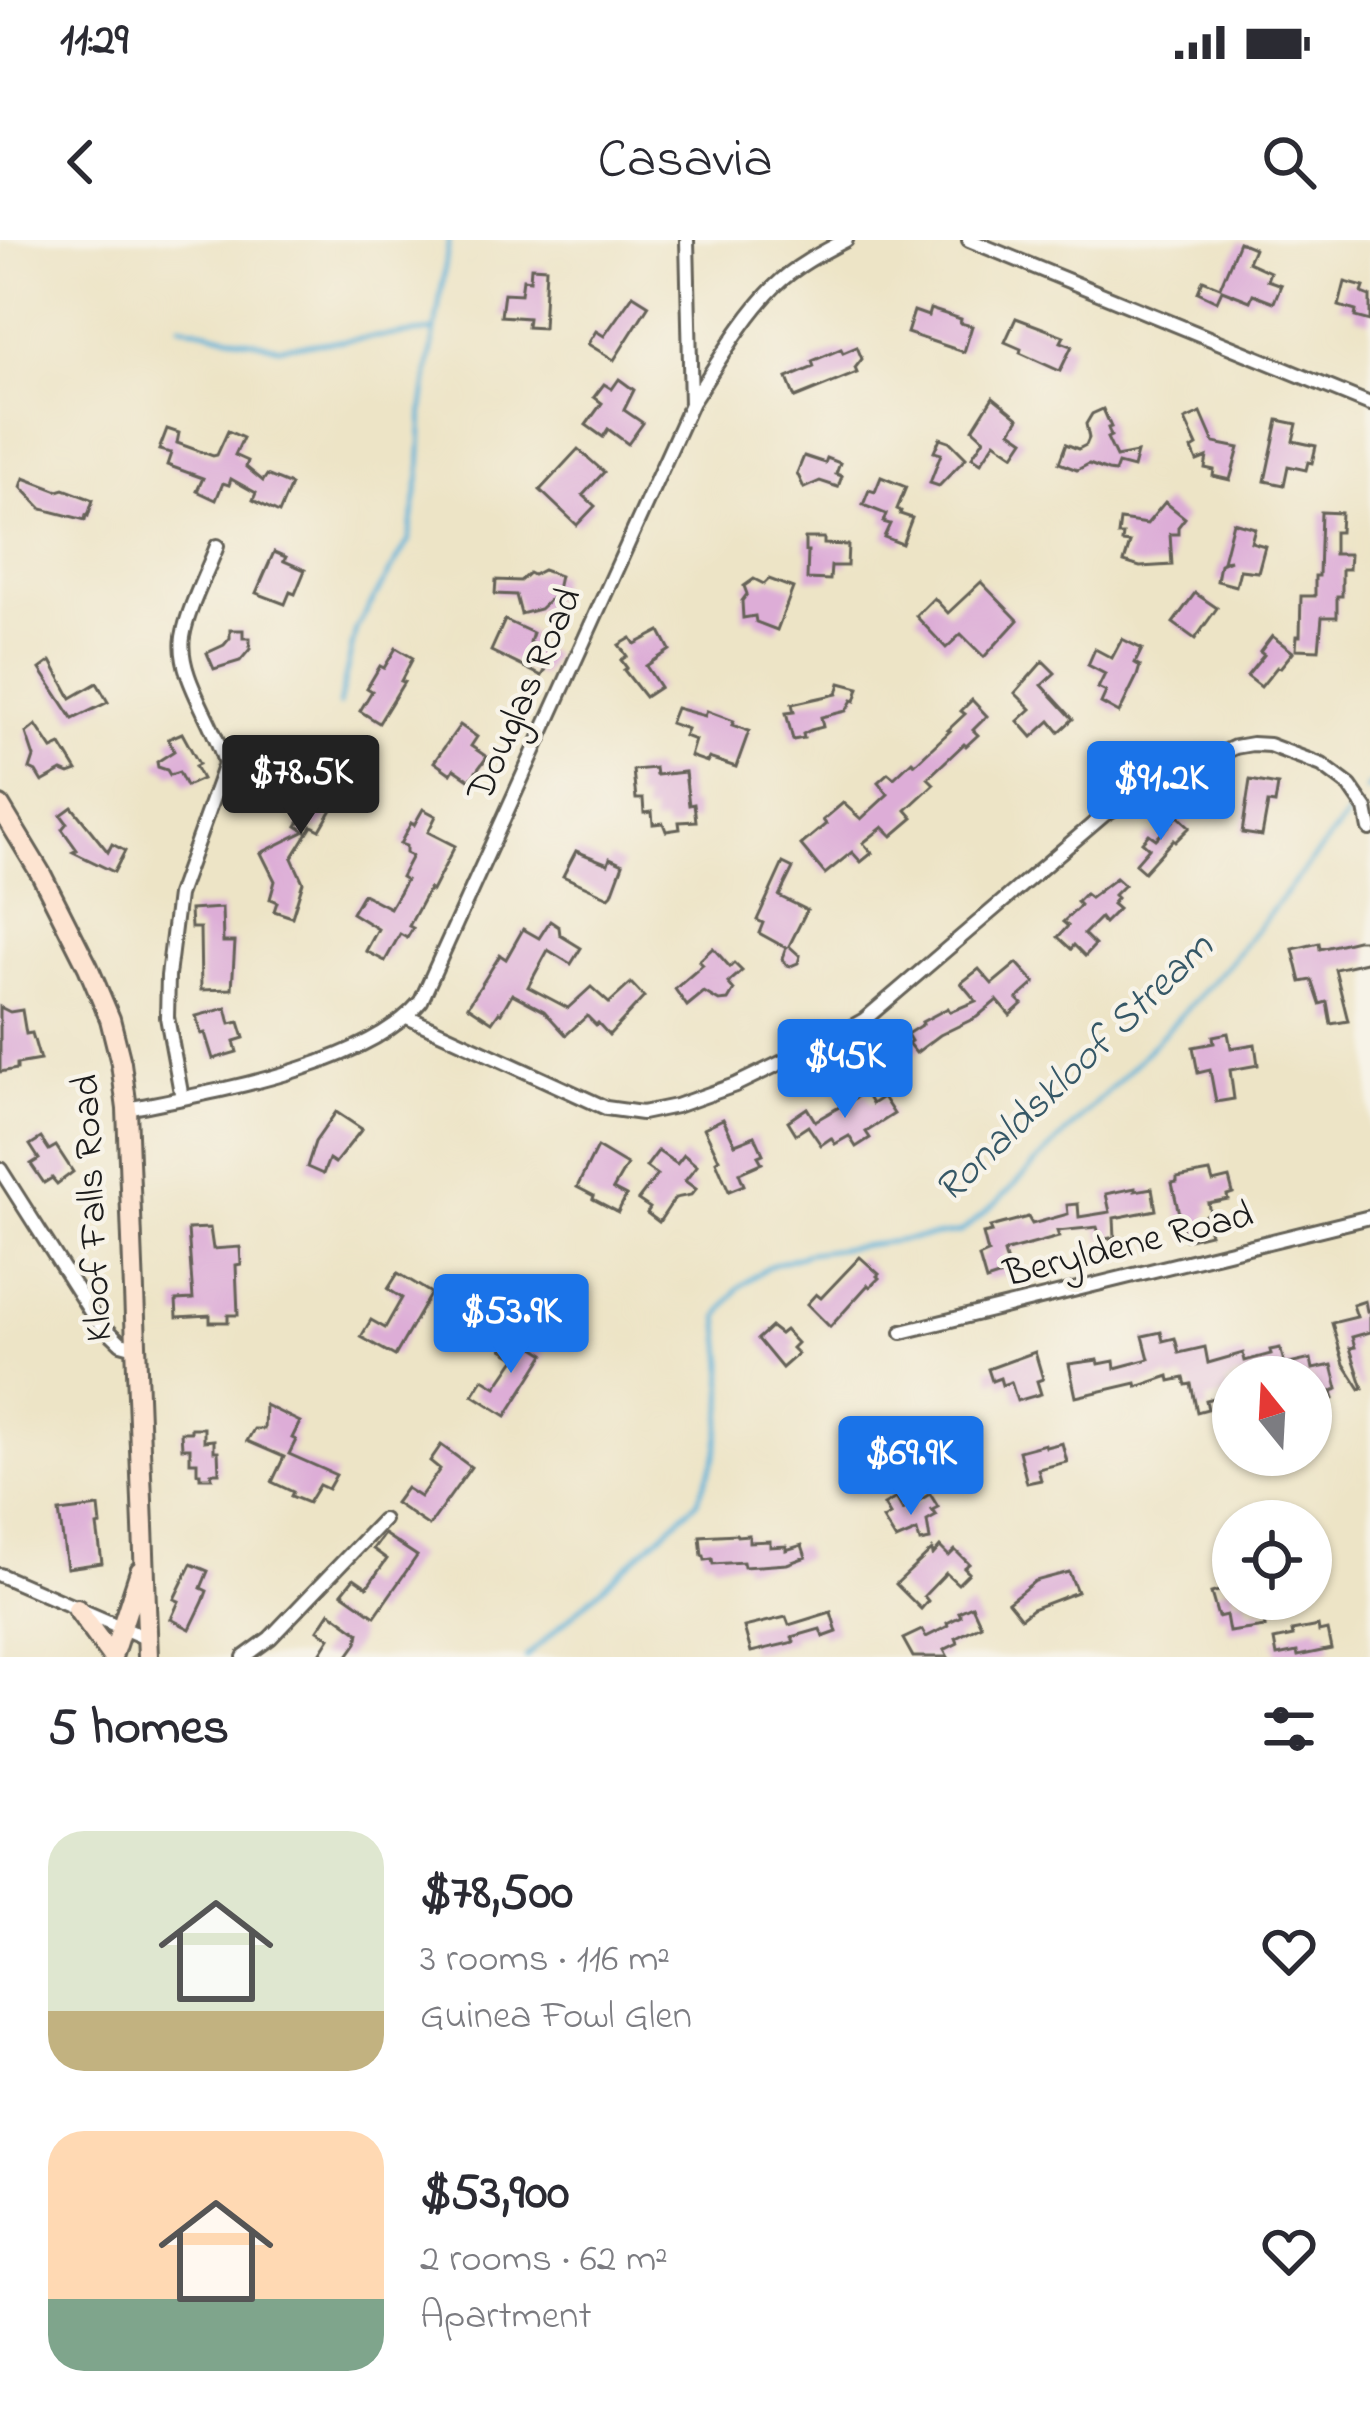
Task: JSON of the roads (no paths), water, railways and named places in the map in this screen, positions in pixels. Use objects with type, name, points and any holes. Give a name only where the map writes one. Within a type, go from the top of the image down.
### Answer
[{"type":"main road","name":"Kloof Falls Road","points":[[0,806],[88,967],[110,1019],[121,1063],[127,1109],[148,1648]]},
{"type":"main road","name":"Kloof Falls Road","points":[[112,1657],[143,1561]]},
{"type":"main road","points":[[77,1609],[112,1657]]},
{"type":"street","name":"Douglas Road","points":[[127,1109],[295,1070],[380,1036],[421,1001],[691,404],[687,240]]},
{"type":"street","points":[[691,404],[776,285],[845,240]]},
{"type":"street","points":[[969,240],[1370,404]]},
{"type":"street","points":[[182,1098],[167,1017],[172,936],[178,895],[225,764],[186,670],[183,634],[218,546]]},
{"type":"street","points":[[407,1017],[606,1108],[642,1113],[735,1085],[864,1020],[1105,814],[1216,755],[1252,744],[1300,755],[1350,786],[1368,807],[1370,829]]},
{"type":"street","points":[[0,1169],[94,1317],[122,1343],[136,1347]]},
{"type":"street","name":"Beryldene Road","points":[[902,1332],[1370,1217]]},
{"type":"street","points":[[244,1657],[271,1638],[383,1520]]},
{"type":"street","points":[[0,1575],[122,1628],[148,1648]]},
{"type":"waterway","points":[[339,705],[356,629],[409,540],[420,475],[423,407],[449,240]]},
{"type":"waterway","points":[[180,325],[279,347],[433,331]]},
{"type":"waterway","name":"Ronaldskloof Stream","points":[[1366,790],[1370,785]]},
{"type":"waterway","name":"Ronaldskloof Stream","points":[[526,1657],[697,1502],[716,1455],[723,1410],[719,1316],[738,1288],[767,1267],[809,1253],[961,1232],[997,1202],[1229,964],[1349,814]]}]
